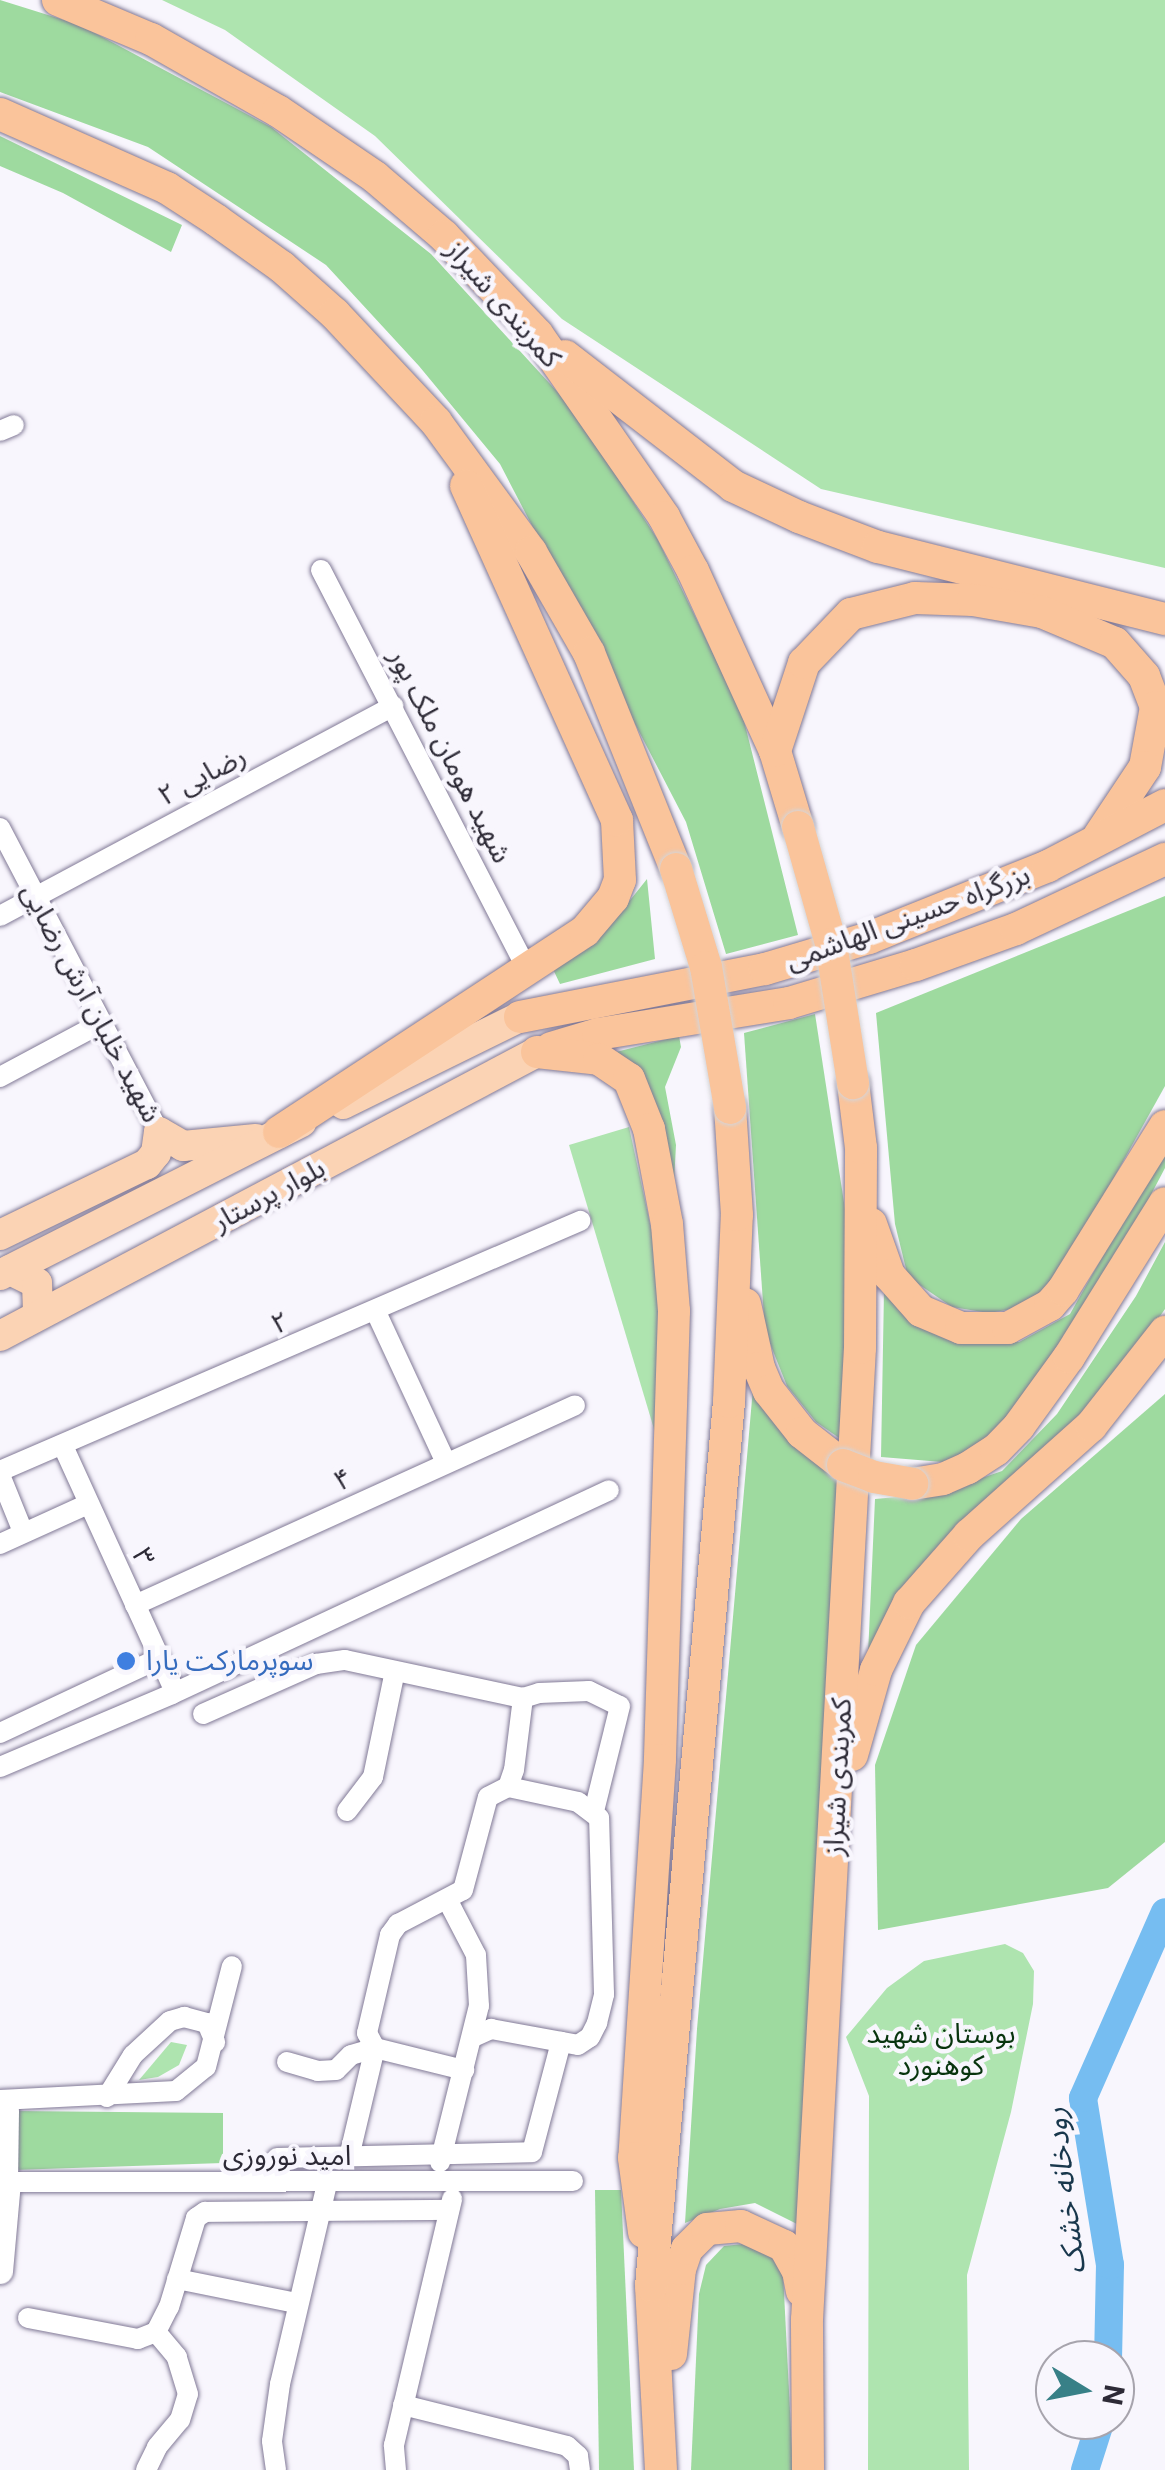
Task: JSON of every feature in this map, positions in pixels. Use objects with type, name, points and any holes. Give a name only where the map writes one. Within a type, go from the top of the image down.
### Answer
[{"type":"highway","name":"کمربندی شیراز","points":[[58,0],[151,39],[278,110],[375,178],[444,236],[537,334],[664,516],[722,628],[776,751],[831,944],[854,1083],[860,1148],[855,1498],[807,2320],[808,2470]]},
{"type":"highway","points":[[0,114],[167,188],[216,220],[335,314],[436,422],[531,552],[589,653],[676,868],[706,968],[730,1108],[745,1306],[759,1368],[775,1400],[802,1433],[844,1465],[874,1477],[912,1484],[944,1479],[968,1468],[996,1450],[1019,1426],[1069,1357],[1165,1203]]},
{"type":"highway","points":[[537,334],[631,412],[733,486],[799,517],[878,547],[1165,619]]},
{"type":"highway","points":[[272,1135],[527,969],[601,915],[620,880],[621,841],[588,756],[436,422]]},
{"type":"highway","points":[[776,751],[804,662],[851,614],[914,598],[973,600],[1042,612],[1115,643],[1144,676],[1156,707],[1145,767],[1096,840]]},
{"type":"highway","name":"بزرگراه حسینی الهاشمی","points":[[520,1018],[617,995],[766,969],[869,938],[1048,866],[1165,805]]},
{"type":"highway","name":"بزرگراه حسینی الهاشمی","points":[[537,1052],[598,1034],[790,1003],[972,947],[1165,860]]},
{"type":"highway","points":[[1098,893],[1165,879]]},
{"type":"highway","points":[[537,1052],[599,1059],[614,1064],[629,1079],[649,1129],[666,1224],[674,1311],[661,1740],[634,2158],[652,2286],[661,2465]]},
{"type":"highway","points":[[860,1148],[872,1235],[889,1275],[920,1311],[960,1328],[985,1331],[1008,1328],[1050,1306],[1165,1126]]},
{"type":"highway","points":[[652,2286],[717,1568],[737,1215]]},
{"type":"highway","points":[[836,1812],[876,1670],[909,1603],[969,1535],[1091,1426],[1165,1332]]},
{"type":"highway","points":[[661,2465],[680,2269],[688,2249],[707,2230],[741,2226],[784,2246],[798,2270],[807,2320]]},
{"type":"main road","name":"بلوار پرستار","points":[[5,1273],[272,1135],[520,1018]]},
{"type":"main road","name":"بلوار پرستار","points":[[0,1336],[537,1052]]},
{"type":"main road","name":"شهید خلبان آرش رضایی","points":[[158,1132],[183,1146],[272,1135]]},
{"type":"main road","points":[[0,1235],[146,1164],[156,1153],[158,1132]]},
{"type":"main road","points":[[63,1245],[54,1260],[53,1280],[64,1290],[84,1292]]},
{"type":"main road","points":[[5,1273],[37,1283],[38,1316]]},
{"type":"street","name":"شهید هومان ملک پور","points":[[322,570],[527,969]]},
{"type":"street","name":"رضایی ۲","points":[[0,916],[394,706]]},
{"type":"street","name":"شهید خلبان آرش رضایی","points":[[0,828],[158,1132]]},
{"type":"street","points":[[0,1076],[100,1022]]},
{"type":"street","name":"۲","points":[[0,1473],[580,1222]]},
{"type":"street","points":[[376,1312],[446,1463]]},
{"type":"street","name":"۴","points":[[135,1605],[575,1405]]},
{"type":"street","name":"۳","points":[[64,1446],[174,1690]]},
{"type":"street","points":[[0,1473],[23,1532]]},
{"type":"street","points":[[0,1767],[608,1490]]},
{"type":"street","points":[[0,1544],[88,1504]]},
{"type":"street","points":[[0,1733],[160,1658]]},
{"type":"street","points":[[204,1714],[316,1664],[344,1660],[523,1698],[552,1691],[589,1691],[620,1706],[594,1812],[602,1843],[604,1994],[590,2038],[578,2045],[490,2030],[472,2037]]},
{"type":"street","points":[[347,1811],[373,1777],[395,1670]]},
{"type":"street","points":[[508,1788],[523,1698]]},
{"type":"street","points":[[348,2157],[375,2048],[367,2032],[390,1935],[398,1924],[448,1901],[462,1890],[488,1797],[508,1788],[578,1802],[594,1812]]},
{"type":"street","points":[[396,2470],[394,2445],[450,2210],[442,2154],[478,2006],[476,1955],[448,1901]]},
{"type":"street","points":[[0,2100],[106,2098],[176,2091],[197,2078],[216,2044],[232,1966]]},
{"type":"street","points":[[106,2098],[133,2055],[170,2021],[184,2018],[207,2023],[216,2044]]},
{"type":"street","points":[[277,2158],[532,2152],[562,2042]]},
{"type":"street","points":[[287,2062],[318,2071],[336,2070],[351,2054],[375,2048],[464,2070]]},
{"type":"street","points":[[0,2110],[9,2111],[0,2270]]},
{"type":"street","name":"امید نوروزی","points":[[4,2182],[574,2181]]},
{"type":"street","points":[[276,2470],[272,2440],[296,2303],[327,2184]]},
{"type":"street","points":[[28,2318],[138,2338],[156,2332],[196,2218],[206,2212],[450,2210]]},
{"type":"street","points":[[177,2279],[296,2303]]},
{"type":"street","points":[[146,2470],[180,2420],[188,2394],[177,2356],[156,2332]]},
{"type":"street","points":[[403,2406],[568,2446],[578,2456],[580,2470]]},
{"type":"street","points":[[561,2470],[568,2446]]},
{"type":"green space","points":[[0,0],[80,25],[271,127],[431,254],[573,409],[658,540],[742,713],[798,935],[726,954],[686,822],[500,464],[419,366],[326,265],[148,147],[0,92]]},
{"type":"green space","points":[[162,0],[1165,0],[1165,568],[821,489],[562,319],[375,136],[225,30]]},
{"type":"green space","points":[[0,136],[182,225],[171,252],[63,193],[0,166]]},
{"type":"green space","points":[[647,879],[655,959],[560,984],[552,967],[603,934]]},
{"type":"green space","points":[[1165,896],[1165,1086],[1061,1273],[1024,1307],[989,1313],[952,1307],[908,1277],[895,1224],[876,1013]]},
{"type":"green space","points":[[815,1014],[847,1222],[845,1442],[816,1422],[787,1386],[765,1331],[744,1033]]},
{"type":"green space","points":[[679,1036],[681,1047],[665,1087],[676,1145],[674,1182],[612,1053]]},
{"type":"green space","points":[[629,1127],[656,1251],[661,1343],[657,1439],[569,1145]]},
{"type":"green space","points":[[1165,1146],[1165,1168],[1096,1299],[1019,1410],[955,1463],[881,1457],[884,1291],[952,1339],[1019,1342],[1070,1314]]},
{"type":"green space","points":[[1165,1242],[1165,1309],[1097,1406],[868,1655],[875,1499],[939,1493],[1002,1471],[1057,1414],[1136,1296]]},
{"type":"green space","points":[[753,1388],[837,1477],[801,2226],[755,2203],[720,2209],[685,2223],[697,2029]]},
{"type":"green space","points":[[1165,1394],[1165,1842],[1108,1888],[878,1930],[875,1765],[916,1645],[1021,1519]]},
{"type":"green space","name":"بوستان شهید کوهنورد","points":[[1005,1944],[1023,1953],[1034,1971],[1033,2004],[1011,2112],[967,2275],[969,2470],[868,2470],[869,2096],[846,2037],[887,1988],[924,1961]]},
{"type":"green space","points":[[171,2042],[187,2045],[179,2065],[158,2077],[139,2080]]},
{"type":"green space","points":[[15,2111],[223,2113],[223,2163],[13,2170]]},
{"type":"green space","points":[[595,2190],[621,2190],[634,2470],[599,2470]]},
{"type":"green space","points":[[753,2243],[774,2253],[783,2273],[793,2470],[691,2470],[699,2294],[706,2265],[724,2246]]},
{"type":"waterway","name":"رودخانه خشک","points":[[1108,2340],[1110,2265],[1083,2098],[1165,1912]]},
{"type":"waterway","name":"رودخانه خشک","points":[[1085,2470],[1095,2440]]},
{"type":"place","name":"سوپرمارکت یارا","points":[[126,1661]]}]
